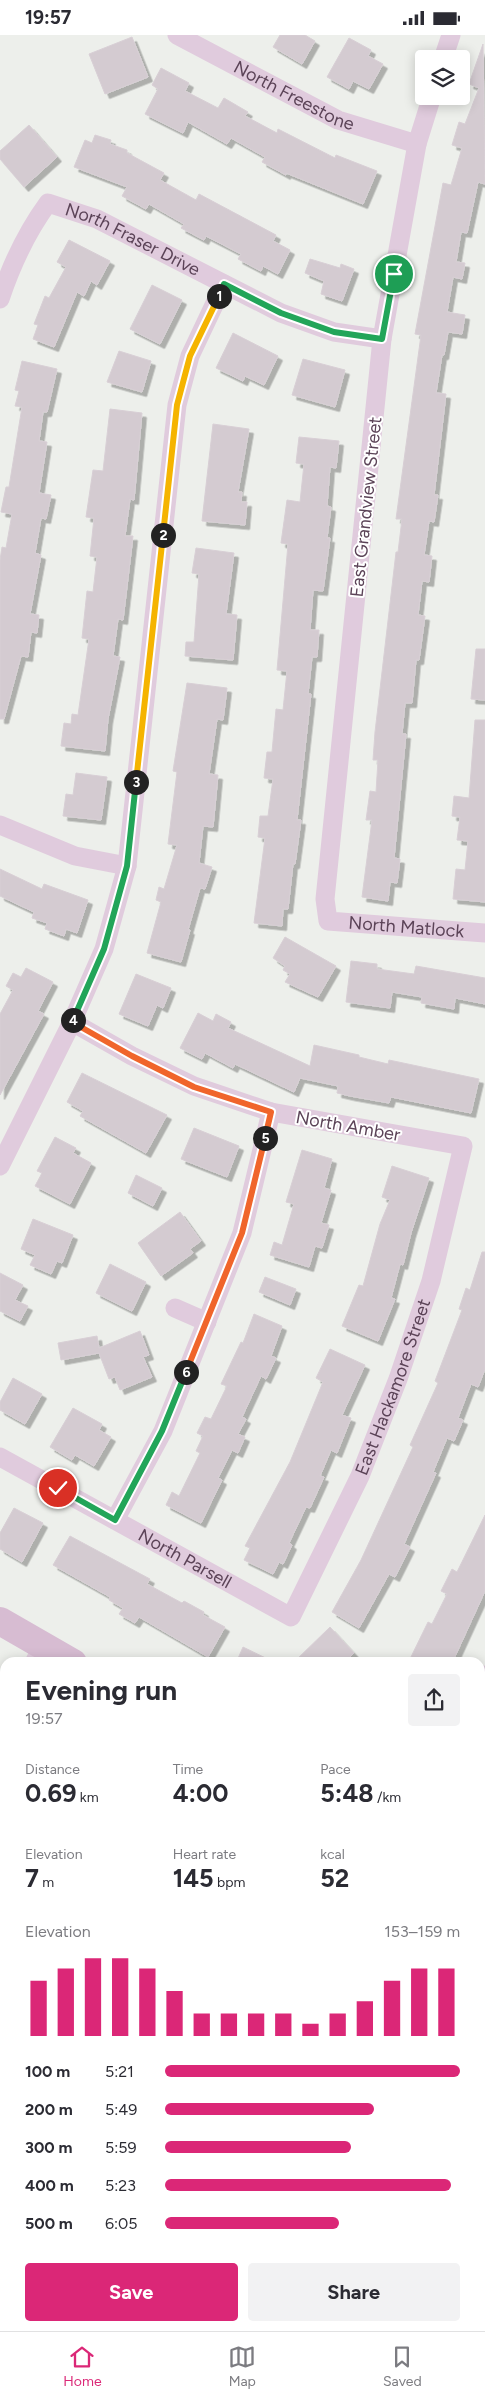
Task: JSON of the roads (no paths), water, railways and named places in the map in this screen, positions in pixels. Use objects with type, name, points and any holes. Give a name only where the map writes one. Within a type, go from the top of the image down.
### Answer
[{"type":"main road","points":[[0,1621],[38,1654]]},
{"type":"street","name":"North Freestone","points":[[177,35],[338,120],[417,144]]},
{"type":"street","points":[[446,50],[450,35]]},
{"type":"street","name":"East Grandview Street","points":[[328,921],[326,899],[382,339],[417,144],[429,105]]},
{"type":"street","name":"North Fraser Drive","points":[[0,299],[11,265],[29,229],[48,203],[97,219],[281,313],[334,332],[382,339]]},
{"type":"street","points":[[0,1165],[72,1022],[104,949],[127,866],[177,405],[190,356],[224,284]]},
{"type":"street","points":[[0,825],[75,855],[127,866]]},
{"type":"street","name":"North Matlock","points":[[328,921],[485,933]]},
{"type":"street","name":"North Amber","points":[[72,1022],[132,1056],[194,1087],[271,1112],[464,1146]]},
{"type":"street","points":[[115,1520],[162,1431],[242,1233],[271,1112]]},
{"type":"street","name":"East Hackamore Street","points":[[291,1617],[360,1476],[398,1379],[430,1281],[464,1146]]},
{"type":"street","points":[[175,1308],[207,1322]]},
{"type":"street","name":"North Parsell","points":[[0,1457],[291,1617]]}]
